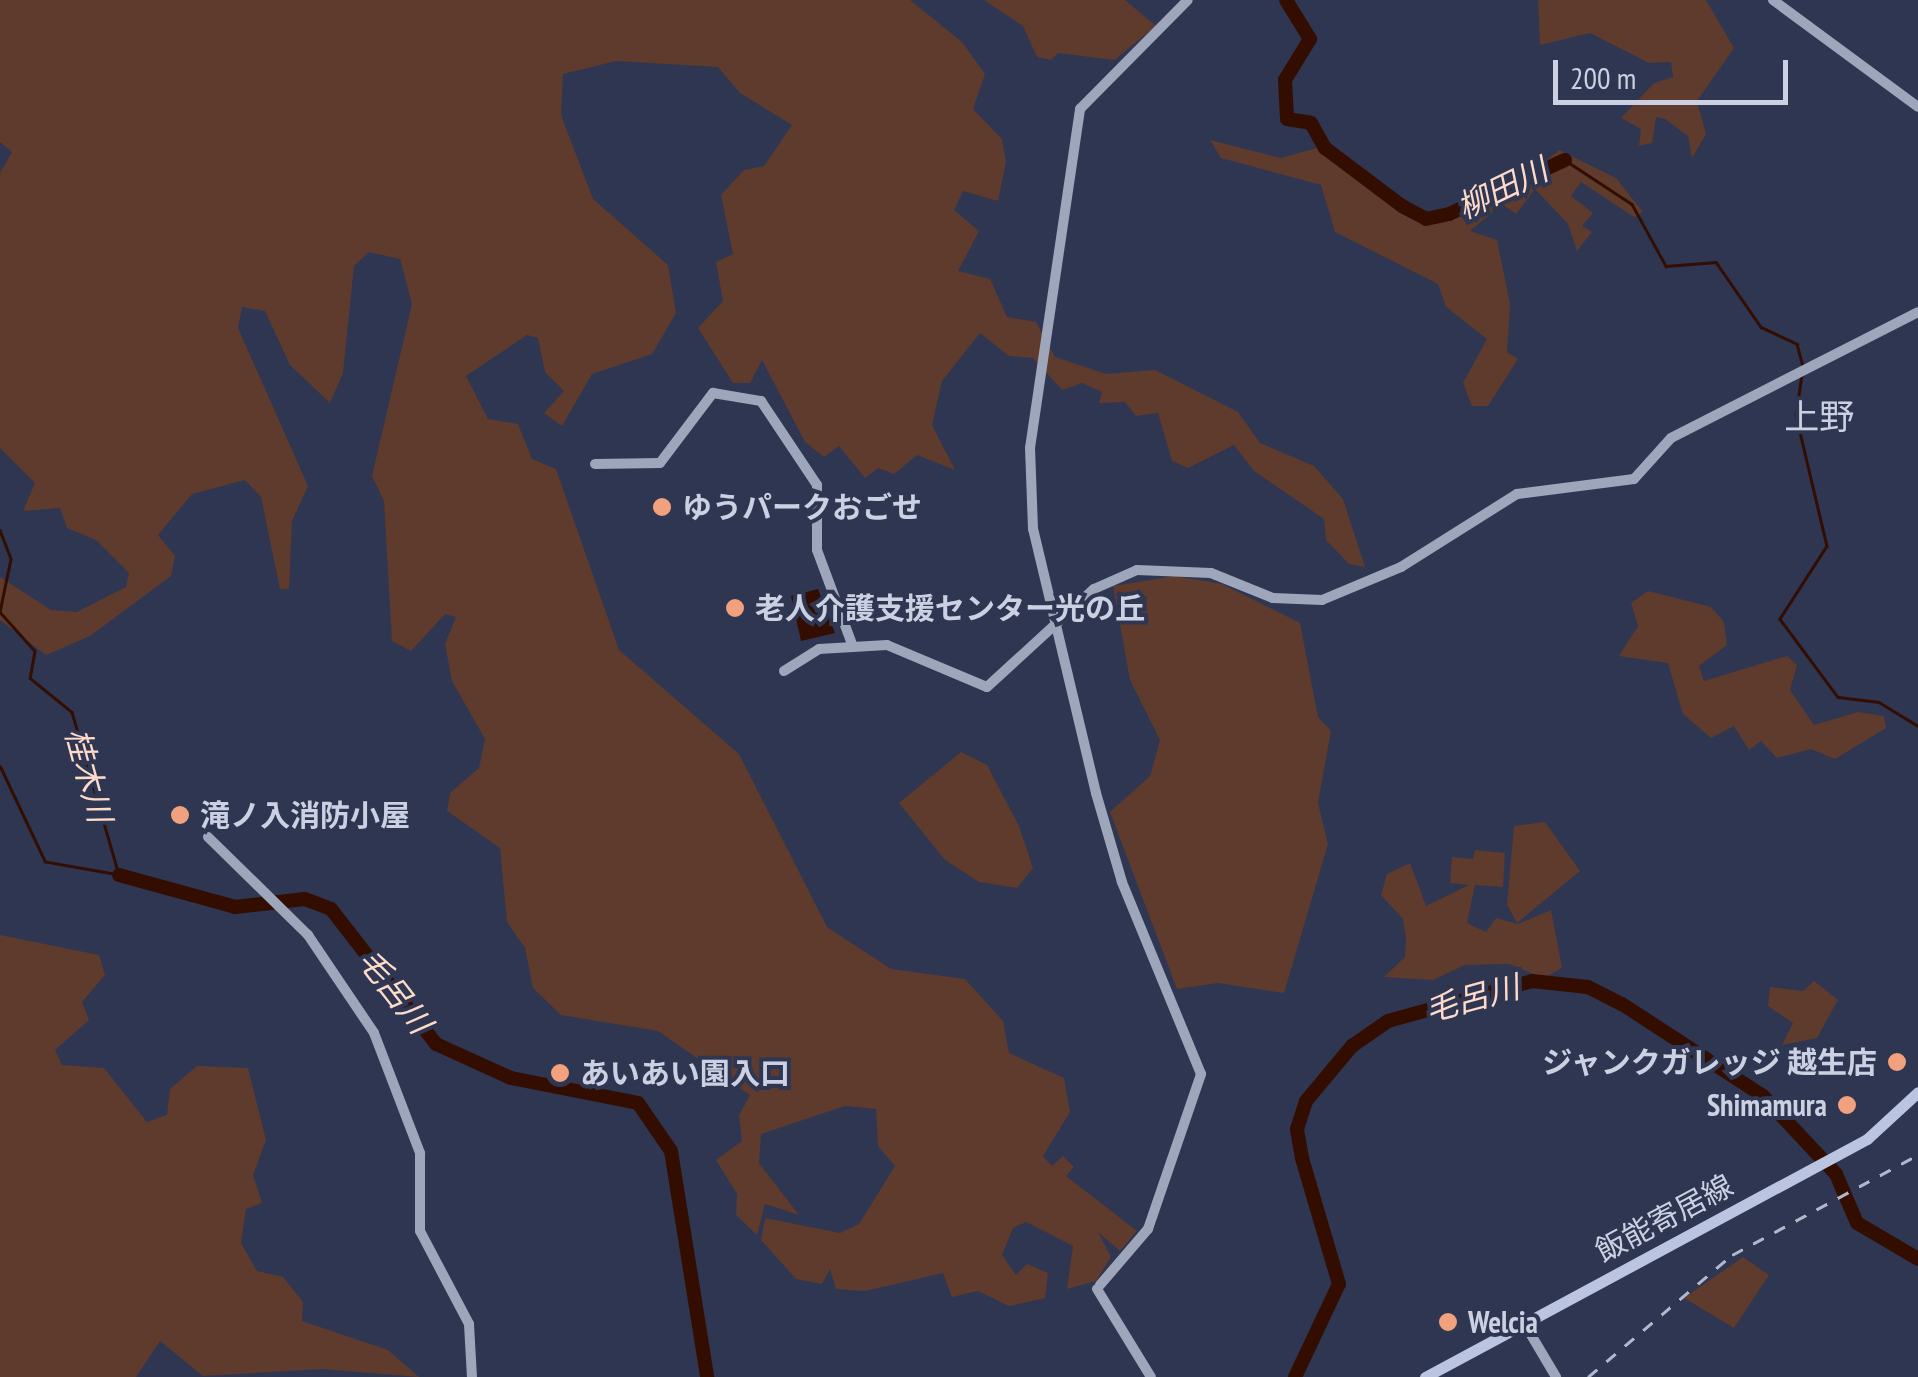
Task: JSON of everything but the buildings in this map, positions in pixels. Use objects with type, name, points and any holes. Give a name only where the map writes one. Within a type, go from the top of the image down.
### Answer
[{"type":"main road","name":"飯能寄居線","points":[[1424,1377],[1839,1154],[1888,1124],[1918,1092]]},
{"type":"street","points":[[1151,1377],[1099,1287],[1148,1229],[1201,1074],[1117,868],[1058,624],[1029,478],[1080,110],[1188,0]]},
{"type":"street","points":[[1773,0],[1918,107]]},
{"type":"street","points":[[784,671],[819,649],[852,647],[916,652],[988,687],[1107,580],[1137,570],[1211,572],[1273,598],[1322,600],[1401,567],[1516,494],[1634,478],[1672,438],[1918,312]]},
{"type":"street","points":[[595,464],[660,463],[713,393],[761,401],[817,485],[816,550],[852,647]]},
{"type":"street","points":[[208,837],[282,908],[328,961],[390,1069],[420,1153],[416,1219],[465,1310],[472,1377]]},
{"type":"street","points":[[1524,1324],[1556,1377]]},
{"type":"shaded area","points":[[0,0],[910,0],[962,42],[985,74],[973,109],[1002,139],[1006,162],[998,201],[963,191],[954,210],[979,231],[958,271],[990,279],[1007,317],[1036,322],[1055,357],[1106,374],[1155,370],[1238,412],[1260,443],[1314,466],[1343,499],[1365,567],[1349,564],[1326,540],[1324,519],[1254,471],[1234,445],[1188,468],[1172,461],[1158,413],[1136,416],[1125,402],[1099,403],[1102,392],[1082,383],[1062,390],[1033,358],[1009,356],[980,333],[942,381],[932,425],[955,470],[917,455],[894,474],[878,468],[865,478],[839,446],[824,457],[805,442],[762,360],[750,383],[733,383],[698,328],[723,301],[716,262],[733,254],[721,195],[744,170],[764,166],[792,125],[740,93],[718,67],[616,61],[563,74],[561,115],[593,199],[668,265],[676,313],[652,354],[592,374],[562,426],[544,413],[564,391],[545,372],[538,338],[527,335],[466,376],[488,419],[518,424],[532,459],[556,469],[619,650],[739,754],[827,927],[891,969],[965,979],[1003,1021],[1009,1053],[1064,1078],[1070,1112],[1043,1156],[1052,1166],[1063,1156],[1074,1167],[1066,1176],[1137,1231],[1120,1251],[1098,1232],[1111,1257],[1096,1281],[1067,1289],[1073,1246],[1026,1222],[1013,1228],[1002,1255],[1016,1275],[1027,1264],[1048,1273],[1045,1298],[1009,1306],[978,1291],[952,1297],[943,1273],[865,1291],[836,1289],[830,1269],[822,1284],[796,1279],[761,1240],[765,1218],[840,1233],[859,1224],[895,1166],[878,1146],[876,1109],[845,1106],[761,1134],[759,1163],[799,1215],[765,1204],[757,1235],[736,1215],[737,1194],[716,1160],[742,1141],[739,1115],[750,1095],[658,1031],[561,1015],[533,988],[525,948],[507,922],[500,848],[447,811],[450,793],[479,768],[485,739],[452,681],[445,644],[456,617],[445,614],[411,651],[392,641],[384,501],[372,476],[412,304],[400,259],[369,252],[354,266],[343,373],[330,403],[290,365],[265,311],[242,307],[238,328],[308,486],[292,521],[289,589],[280,589],[261,497],[245,480],[192,494],[158,535],[175,556],[171,576],[90,636],[46,655],[0,620],[0,577],[51,610],[77,612],[126,587],[129,573],[96,540],[67,528],[60,508],[23,511],[35,483],[0,448],[0,173],[12,152],[0,142]]},
{"type":"shaded area","points":[[984,0],[1125,0],[1156,26],[1114,60],[1058,53],[1051,60],[1037,57],[1023,26]]},
{"type":"shaded area","points":[[1538,0],[1706,0],[1734,48],[1697,101],[1706,134],[1692,158],[1688,136],[1665,119],[1656,117],[1652,143],[1639,146],[1641,129],[1621,118],[1654,83],[1673,77],[1671,62],[1649,63],[1590,33],[1540,45]]},
{"type":"shaded area","points":[[1210,140],[1281,158],[1317,148],[1423,222],[1507,193],[1559,150],[1616,178],[1643,212],[1634,217],[1581,182],[1571,196],[1593,213],[1582,226],[1592,232],[1577,251],[1568,224],[1535,189],[1516,214],[1502,204],[1470,231],[1497,240],[1510,304],[1507,352],[1518,359],[1488,406],[1472,406],[1463,383],[1487,339],[1446,307],[1438,284],[1335,232],[1321,185],[1221,158]]},
{"type":"shaded area","points":[[1175,576],[1222,584],[1300,623],[1318,717],[1331,731],[1318,803],[1328,844],[1284,993],[1218,983],[1177,989],[1110,812],[1150,776],[1160,740],[1130,680],[1113,586]]},
{"type":"shaded area","points":[[818,589],[835,633],[801,641],[791,596]]},
{"type":"shaded area","points":[[1648,591],[1711,607],[1724,622],[1727,645],[1699,666],[1704,681],[1787,656],[1797,665],[1790,690],[1814,725],[1858,712],[1884,716],[1886,728],[1835,759],[1811,749],[1777,758],[1761,741],[1749,750],[1734,726],[1711,738],[1683,714],[1668,663],[1619,656],[1638,626],[1631,603]]},
{"type":"shaded area","points":[[961,752],[987,765],[1019,826],[1033,868],[1017,888],[979,882],[945,860],[899,803]]},
{"type":"shaded area","points":[[1545,822],[1580,871],[1517,923],[1507,905],[1514,826]]},
{"type":"shaded area","points":[[1475,850],[1505,853],[1503,887],[1475,885],[1467,923],[1486,932],[1496,918],[1518,924],[1551,910],[1562,968],[1544,978],[1509,964],[1465,965],[1433,980],[1384,977],[1405,957],[1406,938],[1403,919],[1381,895],[1387,874],[1410,863],[1426,906],[1469,885],[1450,883],[1452,857],[1473,859]]},
{"type":"shaded area","points":[[0,935],[99,955],[105,975],[82,1002],[89,1020],[55,1050],[62,1065],[104,1068],[147,1122],[167,1115],[170,1089],[197,1066],[248,1068],[266,1140],[253,1175],[262,1203],[246,1209],[241,1243],[257,1271],[283,1277],[303,1302],[302,1321],[388,1350],[419,1377],[322,1369],[203,1376],[160,1341],[136,1377],[0,1377]]},
{"type":"shaded area","points":[[1814,981],[1838,1000],[1817,1038],[1782,1045],[1793,1023],[1768,1006],[1770,987],[1803,991]]},
{"type":"shaded area","points":[[1743,1257],[1769,1275],[1734,1328],[1684,1298]]},
{"type":"waterway","name":"柳田川","points":[[1286,0],[1310,39],[1285,80],[1287,119],[1311,123],[1325,148],[1402,206],[1426,219],[1449,214],[1565,160]]},
{"type":"waterway","name":"柳田川","points":[[1565,160],[1632,204],[1666,266],[1716,262],[1761,327],[1797,344],[1803,367]]},
{"type":"waterway","name":"柳田川","points":[[1802,375],[1796,415],[1827,546],[1780,619],[1838,697],[1879,702],[1918,726]]},
{"type":"waterway","name":"桂木川","points":[[0,530],[11,559],[0,612],[35,651],[30,678],[72,712],[119,875],[45,862],[0,767]]},
{"type":"waterway","name":"毛呂川","points":[[119,875],[235,907],[305,899],[331,909],[436,1044],[511,1078],[638,1103],[671,1151],[707,1377]]},
{"type":"waterway","name":"毛呂川","points":[[1295,1377],[1339,1284],[1302,1158],[1297,1129],[1306,1101],[1352,1046],[1388,1021],[1532,981],[1588,987],[1622,1004],[1763,1096],[1836,1174],[1857,1223],[1918,1259]]},
{"type":"railway","points":[[1588,1377],[1732,1255],[1918,1155]]},
{"type":"place","name":"ゆうパークおごせ","points":[[662,507]]},
{"type":"place","name":"老人介護支援センター光の丘","points":[[735,608]]},
{"type":"place","name":"滝ノ入消防小屋","points":[[180,815]]},
{"type":"place","name":"ジャンクガレッジ 越生店","points":[[1897,1062]]},
{"type":"place","name":"あいあい園入口","points":[[560,1073]]},
{"type":"place","name":"Shimamura","points":[[1847,1105]]},
{"type":"place","name":"Welcia","points":[[1448,1322]]},
{"type":"district","name":"上野","points":[[1819,416]]}]
